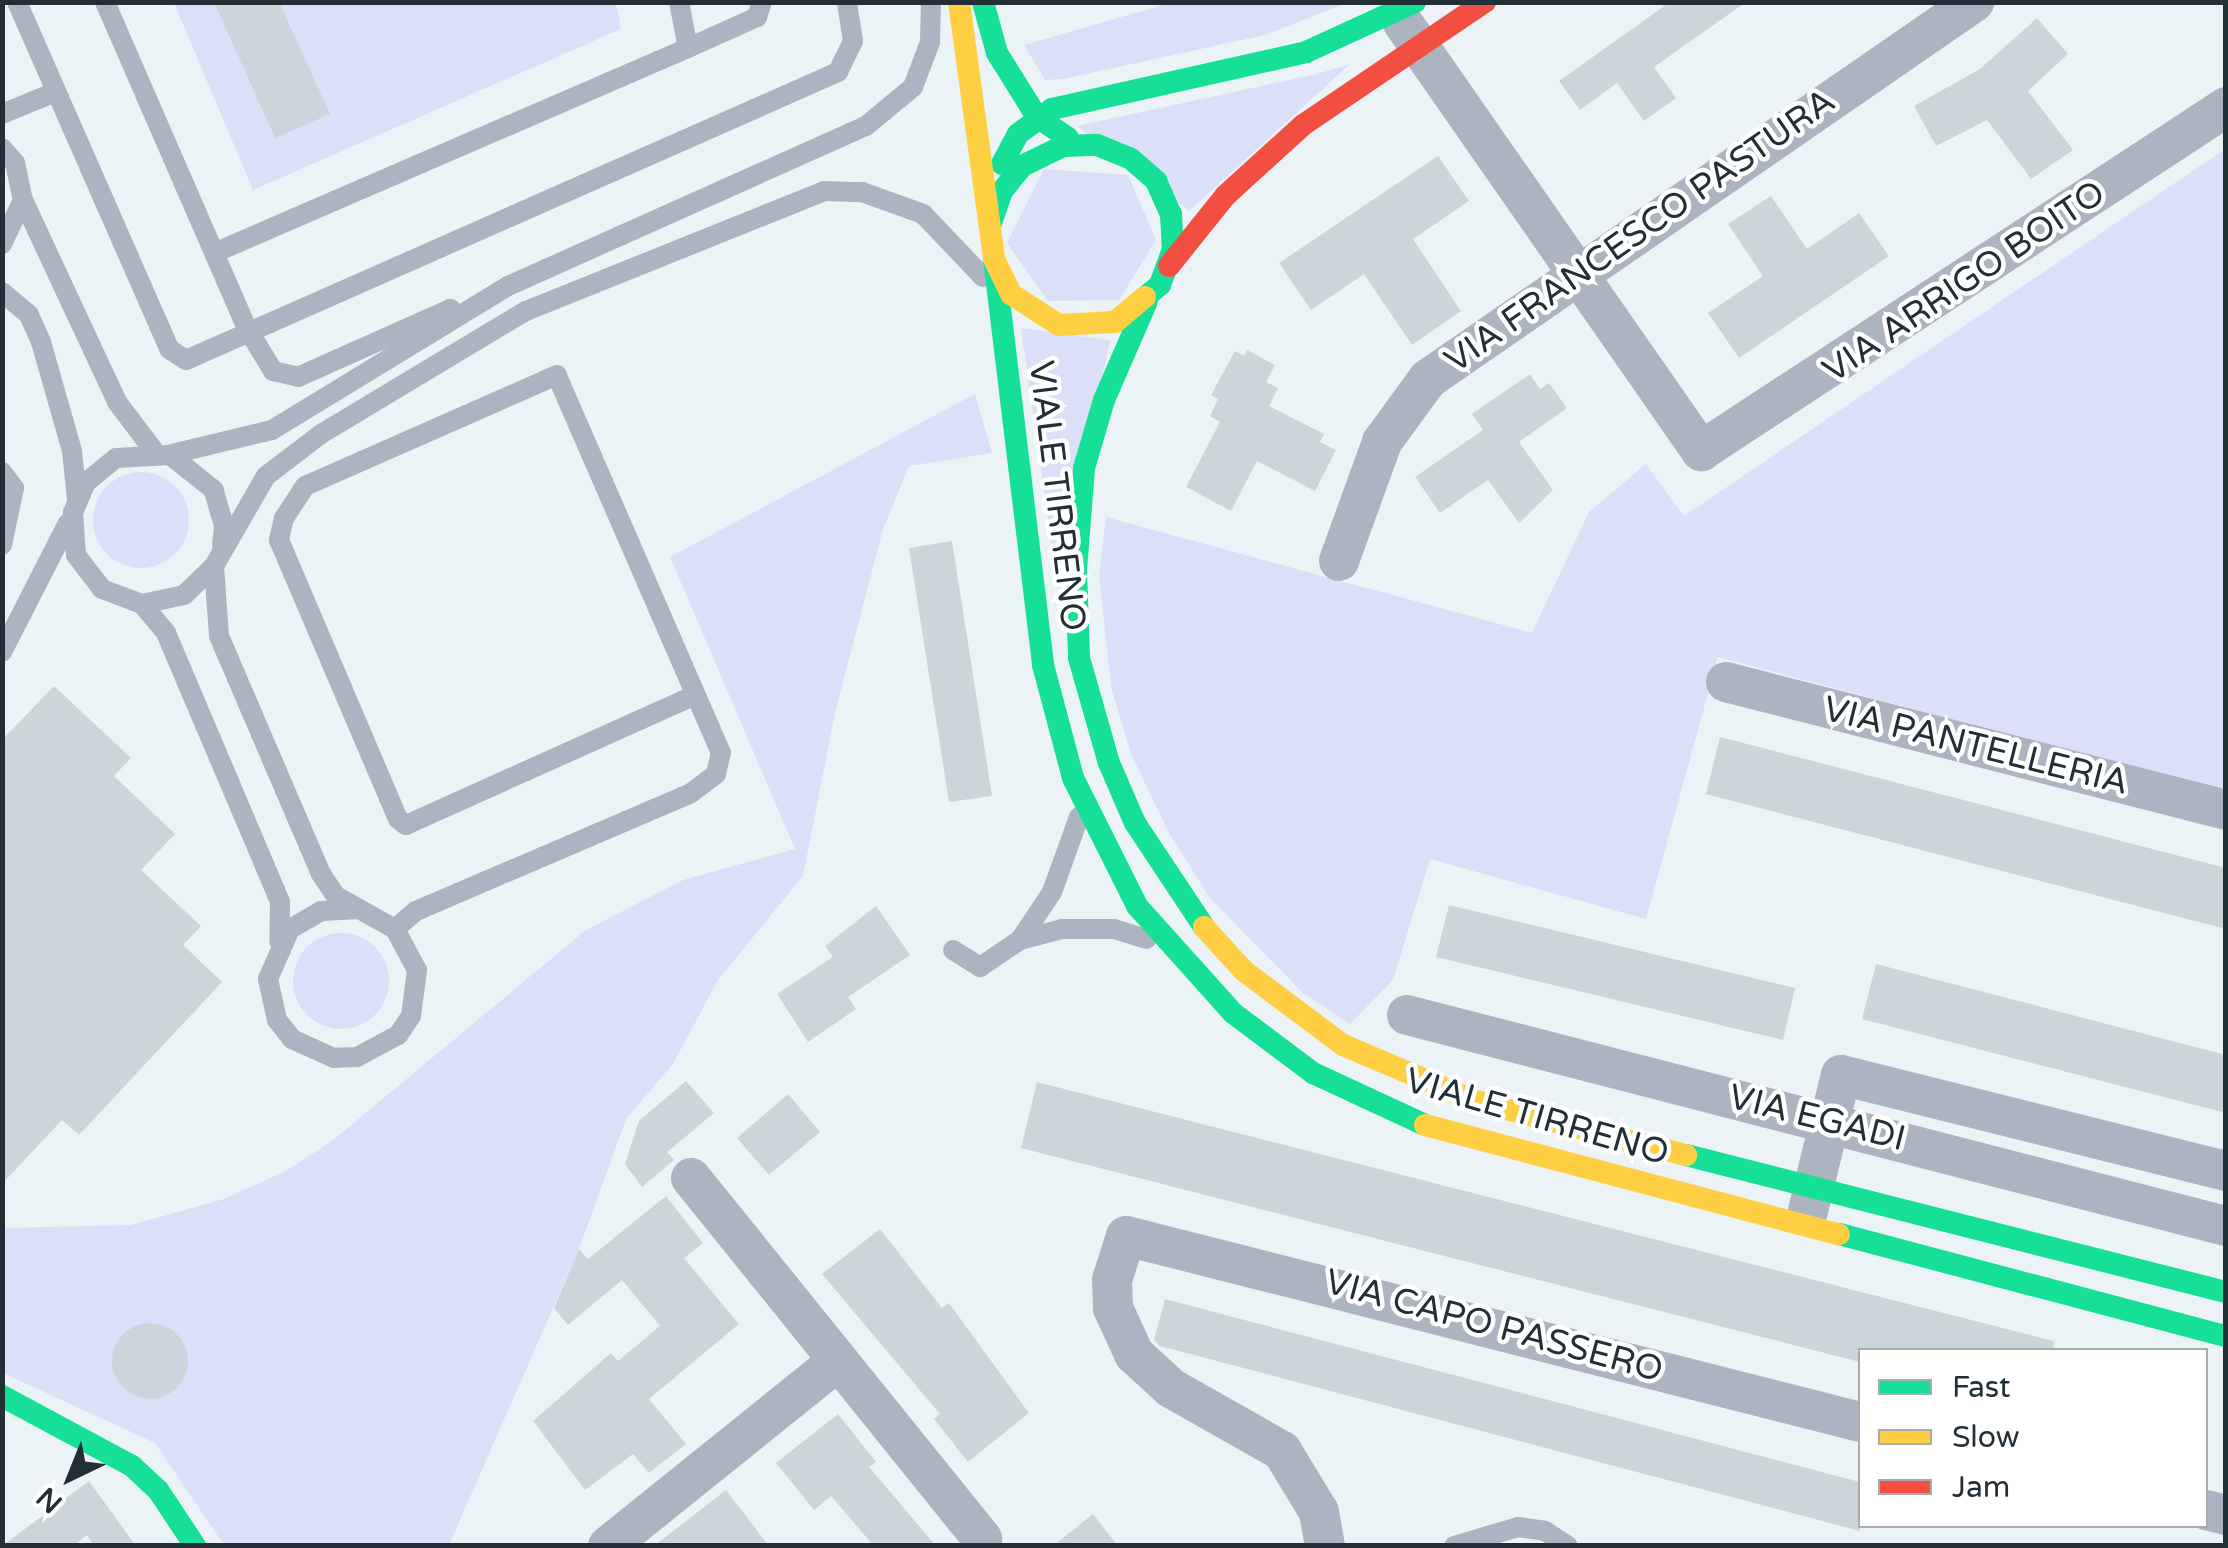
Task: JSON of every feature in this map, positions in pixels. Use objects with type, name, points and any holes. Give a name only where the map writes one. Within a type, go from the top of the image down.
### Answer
[{"type":"street","points":[[959,2],[994,214],[994,260],[1025,307],[1078,328],[1115,322],[1147,301],[1169,266],[1256,164],[1485,2]]},
{"type":"street","points":[[983,2],[997,53],[1037,117],[1079,144]]},
{"type":"street","name":"VIA FRANCESCO PASTURA","points":[[1340,561],[1370,472],[1401,411],[1456,354],[1974,2]]},
{"type":"street","points":[[994,214],[1007,150],[1037,117],[1306,52],[1406,8],[1419,47],[1574,274]]},
{"type":"street","name":"VIA ARRIGO BOITO","points":[[1574,274],[1701,451],[1715,448],[2226,107]]},
{"type":"street","points":[[994,214],[1022,166],[1048,150],[1079,144],[1114,150],[1156,182],[1174,231],[1169,266]]},
{"type":"street","name":"VIALE TIRRENO","points":[[994,260],[1043,665],[1077,789],[1127,889],[1168,946],[1270,1044],[1343,1090],[1412,1122],[2226,1336]]},
{"type":"street","name":"VIALE TIRRENO","points":[[1147,301],[1104,400],[1079,509],[1078,658],[1109,764],[1135,822],[1191,914],[1244,971],[1343,1045],[1475,1101],[2226,1292]]},
{"type":"street","name":"VIA PANTELLERIA","points":[[1726,682],[2226,810]]},
{"type":"street","points":[[1077,789],[1109,764]]},
{"type":"street","name":"VIA EGADI","points":[[1407,1015],[1830,1120],[2226,1226]]},
{"type":"street","points":[[1804,1228],[1841,1075],[2226,1171]]},
{"type":"street","points":[[692,1178],[982,1539]]},
{"type":"street","name":"VIA CAPO PASSERO","points":[[1324,1546],[1318,1512],[1282,1451],[1171,1388],[1134,1354],[1113,1308],[1112,1280],[1126,1236],[1858,1421]]},
{"type":"street","points":[[608,1546],[838,1360]]},
{"type":"street","points":[[2,1396],[132,1466],[158,1490],[195,1546]]},
{"type":"lane","points":[[17,2],[168,349],[186,360],[247,328],[838,72],[853,41],[847,2]]},
{"type":"lane","points":[[105,2],[247,328],[264,362],[284,377],[298,377],[508,286],[889,112],[925,63],[931,2]]},
{"type":"lane","points":[[678,2],[688,48]]},
{"type":"lane","points":[[214,253],[757,17],[762,2]]},
{"type":"lane","points":[[2,114],[55,92]]},
{"type":"lane","points":[[2,124],[24,200],[116,402],[162,453],[214,490],[222,545]]},
{"type":"lane","points":[[142,604],[184,596],[214,566],[222,545],[266,476],[321,434],[526,311],[799,200],[844,188],[902,204],[944,232],[969,264],[1025,307]]},
{"type":"lane","points":[[2,244],[24,200]]},
{"type":"lane","points":[[969,264],[982,295],[995,385],[1012,425]]},
{"type":"lane","points":[[2,652],[75,505],[100,468],[272,430],[508,286]]},
{"type":"lane","points":[[2,292],[29,315],[41,342],[72,451],[76,554],[86,574],[102,589],[142,604],[166,633],[280,902],[279,943],[268,979],[277,1020],[312,1052],[357,1058],[398,1035],[411,1016],[417,970],[395,929],[356,909],[320,874],[219,636],[214,566]]},
{"type":"lane","points":[[395,929],[416,911],[690,793],[716,774],[721,754],[557,374],[306,486],[279,540],[398,819],[406,825],[695,695]]},
{"type":"lane","points":[[2,472],[14,488],[14,504],[2,546]]},
{"type":"lane","points":[[1020,940],[1068,858],[1077,789]]},
{"type":"lane","points":[[279,943],[321,911],[356,909]]},
{"type":"lane","points":[[953,950],[980,966],[1020,940],[1089,927],[1168,946]]},
{"type":"lane","points":[[1454,1546],[1518,1527],[1545,1532],[1568,1546]]},
{"type":"shaded area","points":[[174,3],[616,3],[621,29],[253,190]]},
{"type":"shaded area","points":[[1170,3],[1346,3],[1265,35],[1063,79],[1045,80],[1024,45]]},
{"type":"shaded area","points":[[1350,64],[1189,211],[1077,126],[1317,74]]},
{"type":"shaded area","points":[[2225,149],[2225,792],[1718,657],[1646,919],[1430,859],[1393,980],[1350,1024],[1302,992],[1210,898],[1169,833],[1131,754],[1111,687],[1099,576],[1106,517],[1532,633],[1589,512],[1646,464],[1684,516]]},
{"type":"shaded area","points":[[1044,169],[1128,175],[1156,240],[1119,300],[1048,301],[1007,243]]},
{"type":"shaded area","points":[[1021,328],[1110,340],[1058,590]]},
{"type":"shaded area","points":[[975,394],[992,453],[909,466],[883,529],[835,713],[803,876],[718,980],[673,1064],[626,1119],[579,1249],[449,1545],[224,1545],[155,1443],[3,1373],[3,1228],[131,1225],[224,1199],[284,1172],[332,1141],[586,930],[683,880],[795,849],[670,557]]},
{"type":"shaded area","points":[[141,472],[159,475],[175,486],[186,502],[186,538],[175,554],[159,565],[141,568],[123,565],[107,554],[96,538],[93,520],[96,502],[107,486],[123,475]]},
{"type":"shaded area","points":[[341,933],[359,936],[375,947],[386,963],[386,999],[375,1015],[359,1026],[341,1029],[323,1026],[307,1015],[296,999],[293,981],[296,963],[307,947],[323,936]]},
{"type":"building","points":[[214,2],[279,2],[330,114],[275,138]]},
{"type":"building","points":[[1670,2],[1746,2],[1654,67],[1676,98],[1644,121],[1617,83],[1580,110],[1559,81]]},
{"type":"building","points":[[2037,18],[2068,54],[2028,91],[2073,150],[2031,179],[1987,120],[1936,146],[1914,106],[1980,69]]},
{"type":"building","points":[[1438,156],[1469,201],[1413,239],[1461,311],[1412,345],[1364,274],[1311,310],[1279,263]]},
{"type":"building","points":[[1771,196],[1807,249],[1859,213],[1889,256],[1739,358],[1708,313],[1763,276],[1728,224]]},
{"type":"building","points":[[1247,350],[1275,365],[1266,382],[1278,388],[1269,406],[1324,434],[1320,442],[1336,450],[1315,491],[1257,461],[1231,511],[1186,487],[1220,422],[1210,416],[1218,399],[1211,395],[1235,351],[1244,356]]},
{"type":"building","points":[[1530,374],[1540,389],[1549,383],[1567,408],[1519,442],[1553,490],[1519,523],[1488,480],[1440,513],[1415,477],[1483,430],[1472,414]]},
{"type":"building","points":[[952,541],[992,796],[949,802],[909,548]]},
{"type":"building","points":[[54,686],[131,758],[114,776],[175,834],[141,870],[201,926],[183,945],[222,982],[79,1135],[62,1120],[2,1184],[2,740]]},
{"type":"building","points":[[1720,737],[2226,868],[2226,929],[1706,794]]},
{"type":"building","points":[[1449,905],[1795,988],[1783,1040],[1436,957]]},
{"type":"building","points":[[876,906],[910,955],[848,997],[856,1009],[808,1042],[777,994],[833,957],[825,946]]},
{"type":"building","points":[[1876,964],[2226,1055],[2226,1113],[1862,1019]]},
{"type":"building","points":[[686,1081],[714,1113],[667,1152],[674,1160],[642,1187],[625,1164],[639,1121]]},
{"type":"building","points":[[1037,1082],[2054,1341],[2053,1348],[1858,1348],[1858,1361],[1021,1148]]},
{"type":"building","points":[[788,1094],[820,1132],[769,1175],[737,1138]]},
{"type":"building","points":[[666,1196],[703,1243],[684,1258],[739,1324],[649,1399],[686,1444],[649,1473],[633,1454],[585,1490],[533,1421],[611,1353],[618,1361],[660,1326],[622,1280],[568,1325],[554,1308],[579,1249],[588,1259]]},
{"type":"building","points":[[880,1229],[942,1308],[949,1303],[1029,1413],[968,1462],[934,1419],[940,1414],[822,1274]]},
{"type":"building","points":[[1165,1299],[1858,1481],[1860,1531],[1160,1346],[1154,1340]]},
{"type":"building","points":[[150,1323],[177,1334],[188,1361],[177,1388],[150,1399],[123,1388],[112,1361],[123,1334]]},
{"type":"building","points":[[838,1414],[876,1462],[869,1467],[936,1546],[874,1546],[831,1496],[814,1510],[776,1463]]},
{"type":"building","points":[[89,1481],[136,1546],[94,1546],[87,1535],[73,1546],[2,1546]]},
{"type":"building","points":[[726,1490],[769,1546],[654,1546]]},
{"type":"building","points":[[1093,1514],[1118,1546],[1053,1546]]},
{"type":"traffic: fast","points":[[983,2],[997,53],[1037,117],[1068,138]]},
{"type":"traffic: fast","points":[[1002,164],[1018,134],[1052,109],[1306,52],[1415,2]]},
{"type":"traffic: fast","points":[[991,223],[1002,191],[1022,166],[1063,146],[1097,145],[1130,158],[1156,181],[1171,214],[1173,249],[1160,285],[1145,297]]},
{"type":"traffic: fast","points":[[994,259],[1043,665],[1073,778],[1137,906],[1233,1013],[1313,1073],[1425,1125]]},
{"type":"traffic: fast","points":[[1147,301],[1104,400],[1084,468],[1076,570],[1079,658],[1109,763],[1135,823],[1204,927]]},
{"type":"traffic: fast","points":[[1686,1155],[2226,1292]]},
{"type":"traffic: fast","points":[[1839,1234],[2226,1336]]},
{"type":"traffic: fast","points":[[2,1396],[132,1466],[158,1490],[195,1546]]},
{"type":"traffic: slow","points":[[959,2],[994,259],[1011,294],[1059,325],[1115,322],[1145,297]]},
{"type":"traffic: slow","points":[[1204,927],[1244,971],[1343,1045],[1475,1101],[1686,1155]]},
{"type":"traffic: slow","points":[[1425,1125],[1839,1234]]},
{"type":"traffic: jam","points":[[1169,266],[1225,196],[1303,125],[1485,2]]}]
